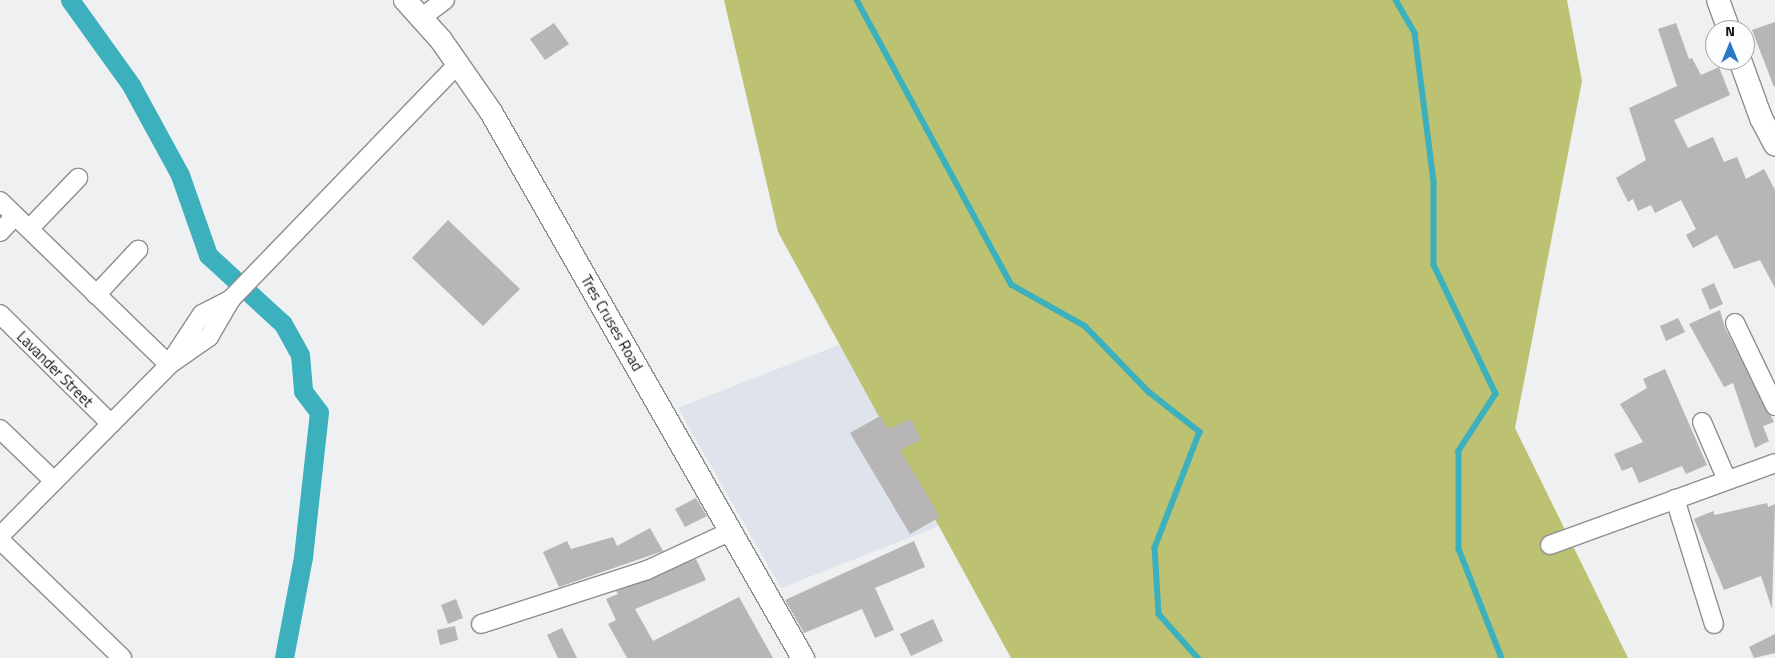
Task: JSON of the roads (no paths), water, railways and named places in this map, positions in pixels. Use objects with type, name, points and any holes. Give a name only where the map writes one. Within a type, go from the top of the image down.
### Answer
[{"type":"main road","name":"Tres Cruses Road","points":[[405,0],[458,64],[491,112],[803,658]]},
{"type":"main road","points":[[1718,0],[1725,20]]},
{"type":"main road","points":[[1743,70],[1760,118],[1775,144]]},
{"type":"street","points":[[421,18],[445,0]]},
{"type":"street","points":[[0,536],[169,365],[209,337],[231,299],[458,64]]},
{"type":"street","points":[[28,229],[78,178]]},
{"type":"street","points":[[0,201],[169,365]]},
{"type":"street","points":[[0,232],[15,216]]},
{"type":"street","points":[[96,295],[138,250]]},
{"type":"street","name":"Lavander Street","points":[[0,314],[111,424]]},
{"type":"street","points":[[1735,324],[1775,406]]},
{"type":"street","points":[[1702,422],[1727,480]]},
{"type":"street","points":[[0,429],[54,481]]},
{"type":"street","points":[[1550,545],[1775,462]]},
{"type":"street","points":[[1675,499],[1714,624]]},
{"type":"street","points":[[480,624],[647,570],[731,531]]},
{"type":"street","points":[[0,540],[122,658]]},
{"type":"waterway","points":[[70,0],[131,85],[180,175],[208,255],[283,324],[300,355],[303,391],[319,412],[303,557],[284,658]]},
{"type":"waterway","points":[[857,0],[1012,285],[1085,326],[1149,392],[1200,432],[1155,548],[1159,614],[1198,658]]},
{"type":"waterway","points":[[1396,0],[1415,33],[1434,181],[1434,265],[1496,394],[1459,451],[1459,549],[1502,658]]}]
